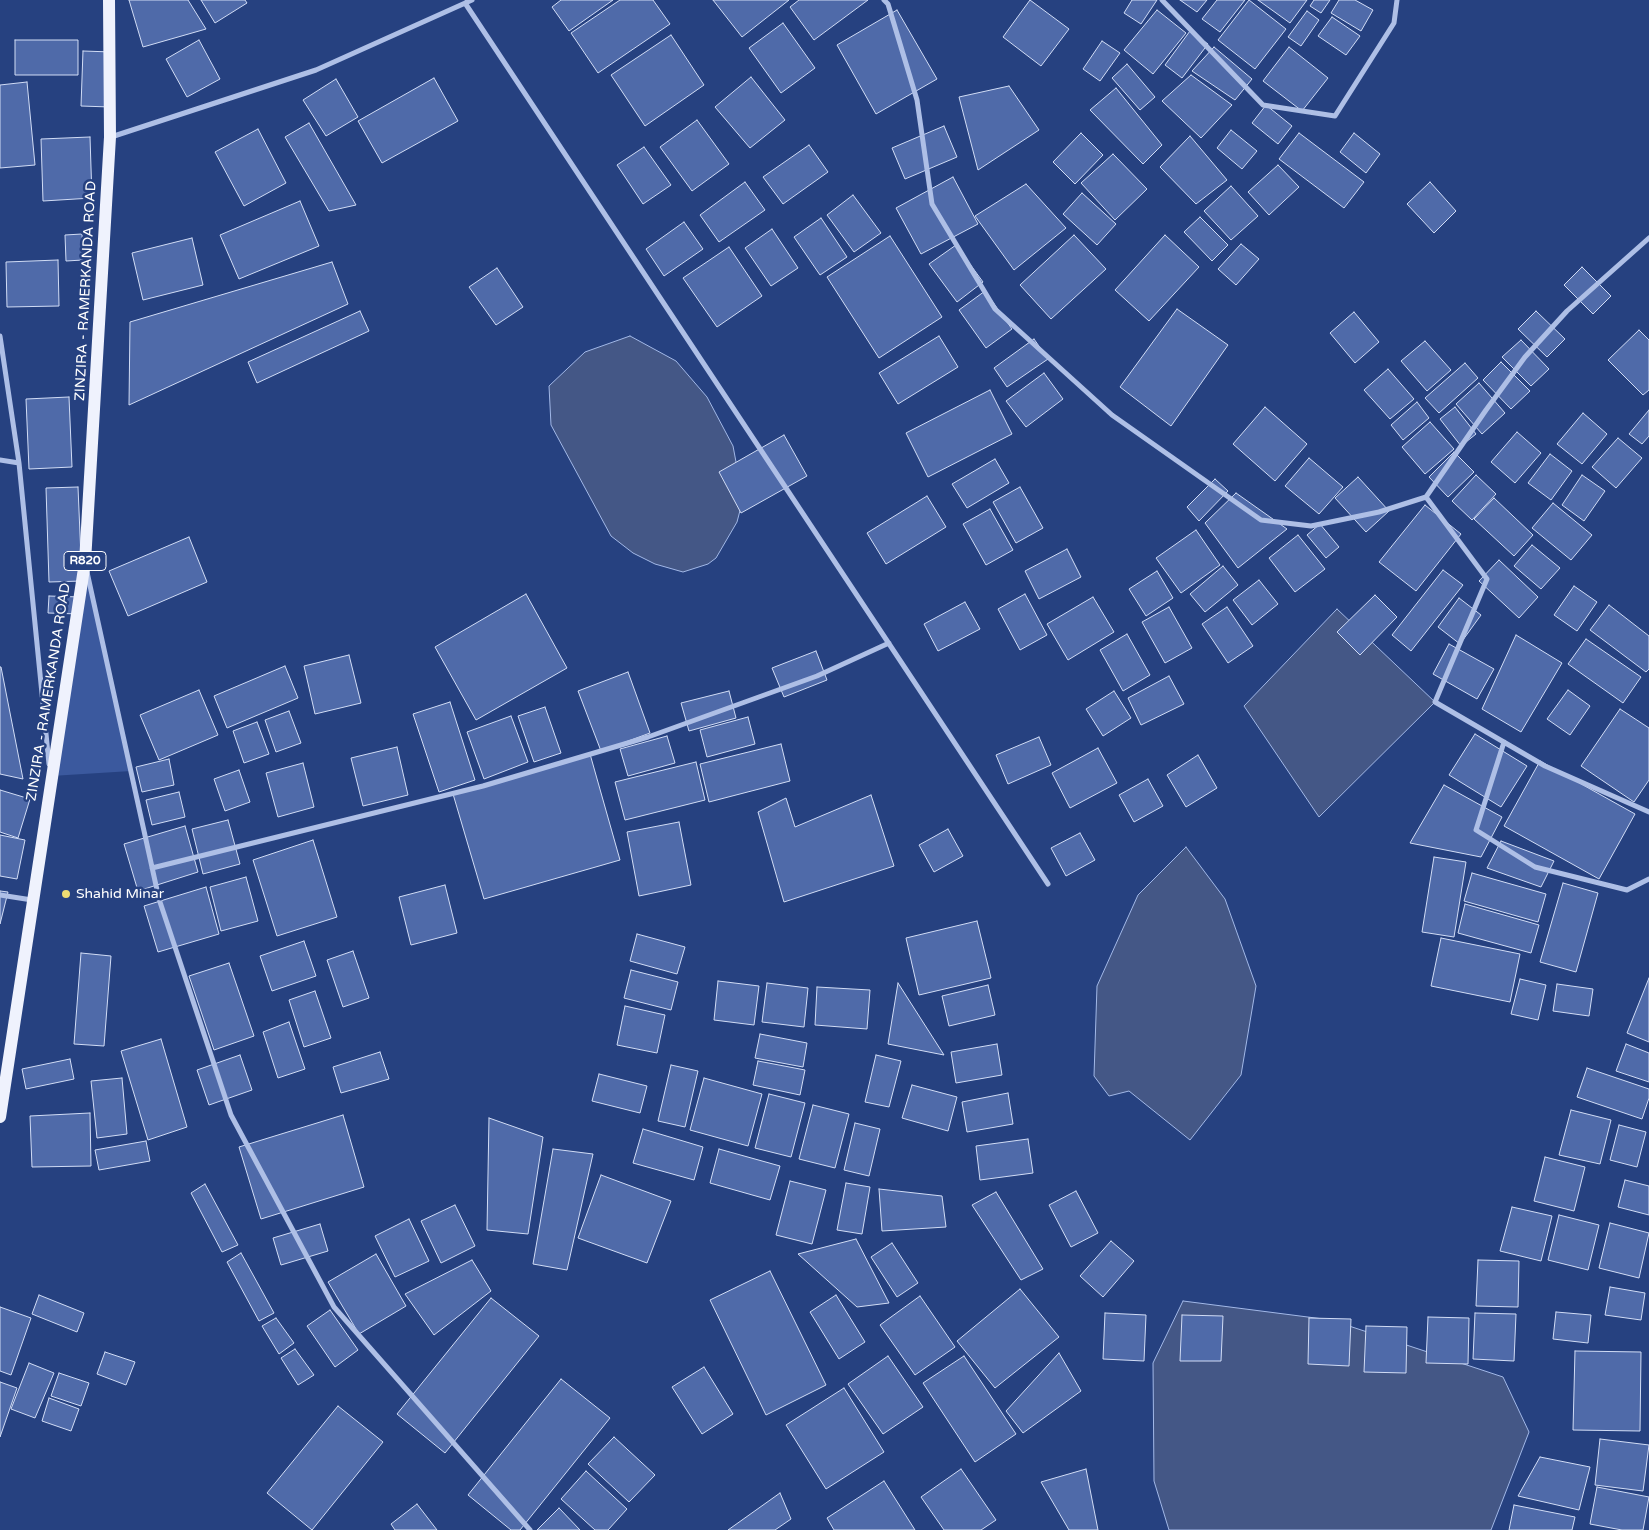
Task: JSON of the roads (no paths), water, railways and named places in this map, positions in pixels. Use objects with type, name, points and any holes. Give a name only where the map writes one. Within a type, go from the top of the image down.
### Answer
[{"type":"main road","name":"ZINZIRA - RAMERKANDA ROAD","points":[[0,1116],[85,562],[110,137],[109,0]]},
{"type":"street","points":[[110,137],[316,70],[472,0]]},
{"type":"street","points":[[884,0],[888,4],[917,100],[932,204],[994,309],[1112,415],[1261,520],[1312,526],[1379,512],[1426,497],[1486,410],[1526,358],[1567,311],[1649,238]]},
{"type":"street","points":[[1162,0],[1264,105],[1335,116],[1394,23],[1397,0]]},
{"type":"street","points":[[465,3],[1048,884]]},
{"type":"street","points":[[0,336],[19,464],[51,776]]},
{"type":"street","points":[[0,460],[19,464]]},
{"type":"street","points":[[1426,497],[1487,579],[1435,702],[1546,766],[1649,812]]},
{"type":"street","points":[[85,562],[159,899],[231,1115],[334,1307],[530,1530]]},
{"type":"street","points":[[152,868],[464,791],[648,737],[817,676],[889,644]]},
{"type":"street","points":[[1504,742],[1476,830],[1535,867],[1627,890],[1649,879]]},
{"type":"street","points":[[0,895],[32,900]]},
{"type":"place","name":"Shahid Minar","points":[[66,894]]}]
